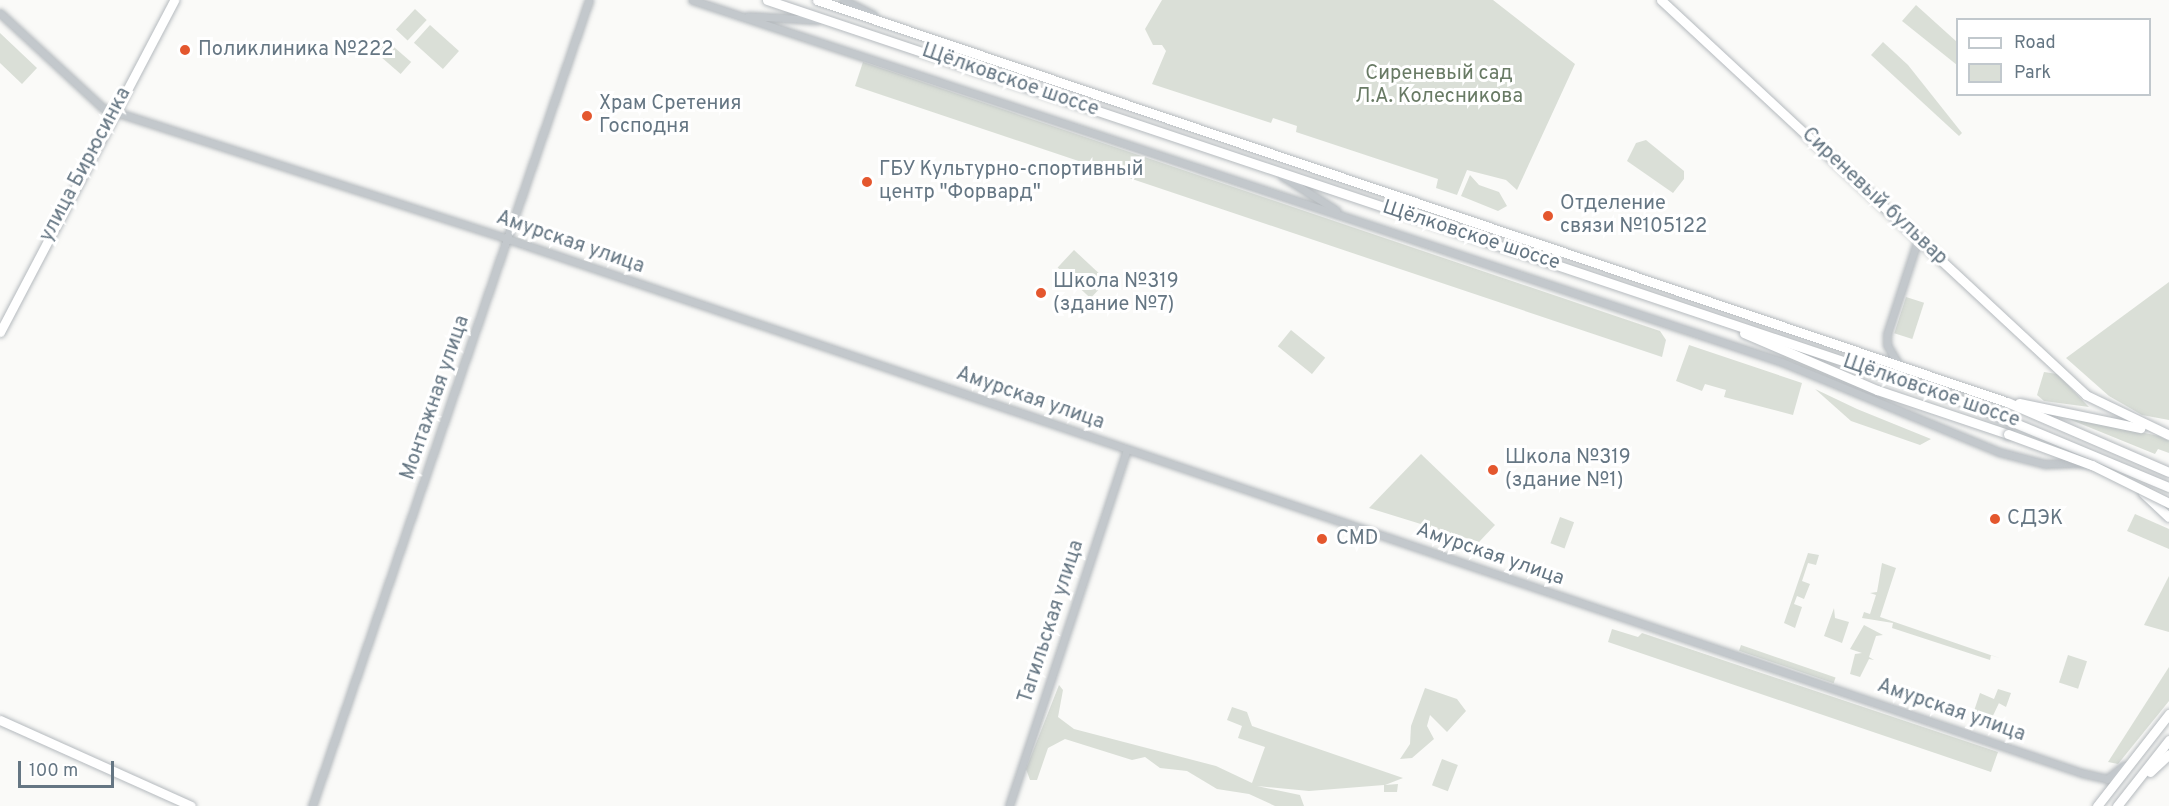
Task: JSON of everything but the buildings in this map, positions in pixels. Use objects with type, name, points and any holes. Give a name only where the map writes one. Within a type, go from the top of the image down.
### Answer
[{"type":"main road","name":"улица Бирюсинка","points":[[0,332],[174,0]]},
{"type":"main road","name":"Щёлковское шоссе","points":[[767,0],[1962,401],[2124,466],[2169,487]]},
{"type":"main road","name":"Щёлковское шоссе","points":[[817,0],[1899,364],[2007,402],[2169,472]]},
{"type":"main road","name":"Сиреневый бульвар","points":[[1661,0],[2086,394],[2157,431]]},
{"type":"main road","points":[[1692,310],[1868,386],[2008,434],[2123,480],[2169,503]]},
{"type":"main road","points":[[2007,402],[2042,405],[2169,435]]},
{"type":"main road","points":[[2123,480],[2169,517]]},
{"type":"main road","points":[[2097,806],[2169,712]]},
{"type":"main road","points":[[0,720],[191,806]]},
{"type":"main road","points":[[2117,806],[2165,756],[2169,740]]},
{"type":"street","name":"Монтажная улица","points":[[312,806],[590,0]]},
{"type":"street","points":[[692,0],[1782,362],[1999,452],[2038,463],[2084,459],[2124,466]]},
{"type":"street","points":[[844,0],[895,26]]},
{"type":"street","name":"Амурская улица","points":[[0,13],[103,108],[508,239],[2099,779],[2114,775],[2169,712]]},
{"type":"street","points":[[742,16],[831,21]]},
{"type":"street","points":[[1266,168],[1349,217]]},
{"type":"street","points":[[1899,364],[1887,345],[1887,334],[1918,239]]},
{"type":"street","name":"Тагильская улица","points":[[1009,806],[1127,449]]},
{"type":"green space","name":"Сиреневый сад Л.А. Колесникова","points":[[1162,0],[1493,0],[1575,64],[1517,190],[1506,180],[1467,170],[1457,195],[1436,188],[1438,179],[1296,132],[1297,126],[1273,118],[1271,123],[1152,84],[1166,51],[1162,45],[1153,45],[1145,29]]},
{"type":"green space","points":[[1916,5],[1956,41],[1956,64],[1902,21]]},
{"type":"green space","points":[[415,9],[427,20],[408,40],[396,29]]},
{"type":"green space","points":[[430,25],[459,51],[443,69],[414,43]]},
{"type":"green space","points":[[0,33],[37,68],[22,84],[0,63]]},
{"type":"green space","points":[[387,41],[411,62],[401,74],[377,53]]},
{"type":"green space","points":[[1883,42],[1908,65],[1962,133],[1959,136],[1871,55]]},
{"type":"green space","points":[[863,62],[1660,331],[1666,340],[1662,357],[855,86]]},
{"type":"green space","points":[[1646,140],[1684,171],[1684,179],[1673,193],[1627,161],[1636,143]]},
{"type":"green space","points":[[1470,175],[1479,185],[1499,192],[1507,206],[1498,211],[1461,196]]},
{"type":"green space","points":[[1074,250],[1107,281],[1091,298],[1058,268]]},
{"type":"green space","points":[[2169,282],[2169,420],[2142,415],[2109,396],[2066,358]]},
{"type":"green space","points":[[1906,297],[1924,303],[1912,339],[1894,333]]},
{"type":"green space","points":[[1291,330],[1325,358],[1312,374],[1278,346]]},
{"type":"green space","points":[[1689,345],[1802,383],[1793,415],[1724,397],[1726,390],[1705,384],[1702,391],[1676,381]]},
{"type":"green space","points":[[2044,372],[2057,374],[2089,407],[2044,401],[2037,395]]},
{"type":"green space","points":[[1815,389],[1931,439],[1920,445],[1851,421]]},
{"type":"green space","points":[[2059,415],[2159,436],[2169,441],[2169,453],[2158,449],[2155,454]]},
{"type":"green space","points":[[1421,454],[1495,525],[1479,542],[1369,508]]},
{"type":"green space","points":[[2135,514],[2169,529],[2169,549],[2127,531]]},
{"type":"green space","points":[[1560,517],[1574,522],[1565,548],[1550,543]]},
{"type":"green space","points":[[1808,553],[1819,555],[1816,565],[1808,563],[1802,581],[1810,584],[1804,599],[1797,596],[1794,604],[1802,607],[1795,628],[1784,623]]},
{"type":"green space","points":[[1882,563],[1896,568],[1880,617],[1991,655],[1990,660],[1892,628],[1893,623],[1862,618],[1864,612],[1870,614],[1876,595],[1870,593],[1877,592]]},
{"type":"green space","points":[[2169,576],[2169,632],[2144,625]]},
{"type":"green space","points":[[1834,608],[1835,618],[1849,622],[1842,643],[1824,636]]},
{"type":"green space","points":[[1864,625],[1883,635],[1876,636],[1869,657],[1874,660],[1869,659],[1860,677],[1850,674],[1855,654],[1862,653],[1850,649]]},
{"type":"green space","points":[[1612,629],[1638,637],[1642,633],[1998,752],[1991,772],[1608,642]]},
{"type":"green space","points":[[1741,645],[1836,678],[1834,683],[1739,651]]},
{"type":"green space","points":[[2068,655],[2087,661],[2078,689],[2059,683]]},
{"type":"green space","points":[[2169,667],[2169,701],[2118,764],[2108,762]]},
{"type":"green space","points":[[1059,685],[1063,690],[1058,717],[1074,729],[1216,766],[1252,783],[1265,747],[1238,738],[1242,726],[1227,720],[1232,707],[1247,712],[1252,726],[1403,778],[1385,785],[1398,784],[1397,792],[1384,792],[1384,785],[1309,791],[1257,786],[1300,795],[1304,806],[1275,806],[1249,794],[1217,789],[1187,771],[1160,768],[1145,757],[1132,760],[1065,739],[1048,748],[1037,780],[1030,780],[1026,769]]},
{"type":"green space","points":[[1425,688],[1457,699],[1466,711],[1447,732],[1430,715],[1427,726],[1434,739],[1412,758],[1400,759],[1410,744],[1411,726]]},
{"type":"green space","points":[[1998,689],[2011,693],[2006,707],[1999,703],[1990,722],[1974,711],[1980,693],[1994,699]]},
{"type":"green space","points":[[1442,759],[1458,765],[1448,791],[1432,785]]},
{"type":"place","name":"Поликлиника №222","points":[[185,50]]},
{"type":"place","name":"Храм Сретения Господня","points":[[587,116]]},
{"type":"place","name":"ГБУ Культурно-спортивный центр \"Форвард\"","points":[[867,182]]},
{"type":"place","name":"Отделение связи №105122","points":[[1548,216]]},
{"type":"place","name":"Школа №319 (здание №7)","points":[[1041,293]]},
{"type":"place","name":"Школа №319 (здание №1)","points":[[1493,470]]},
{"type":"place","name":"СДЭК","points":[[1995,519]]},
{"type":"place","name":"CMD","points":[[1322,539]]}]
